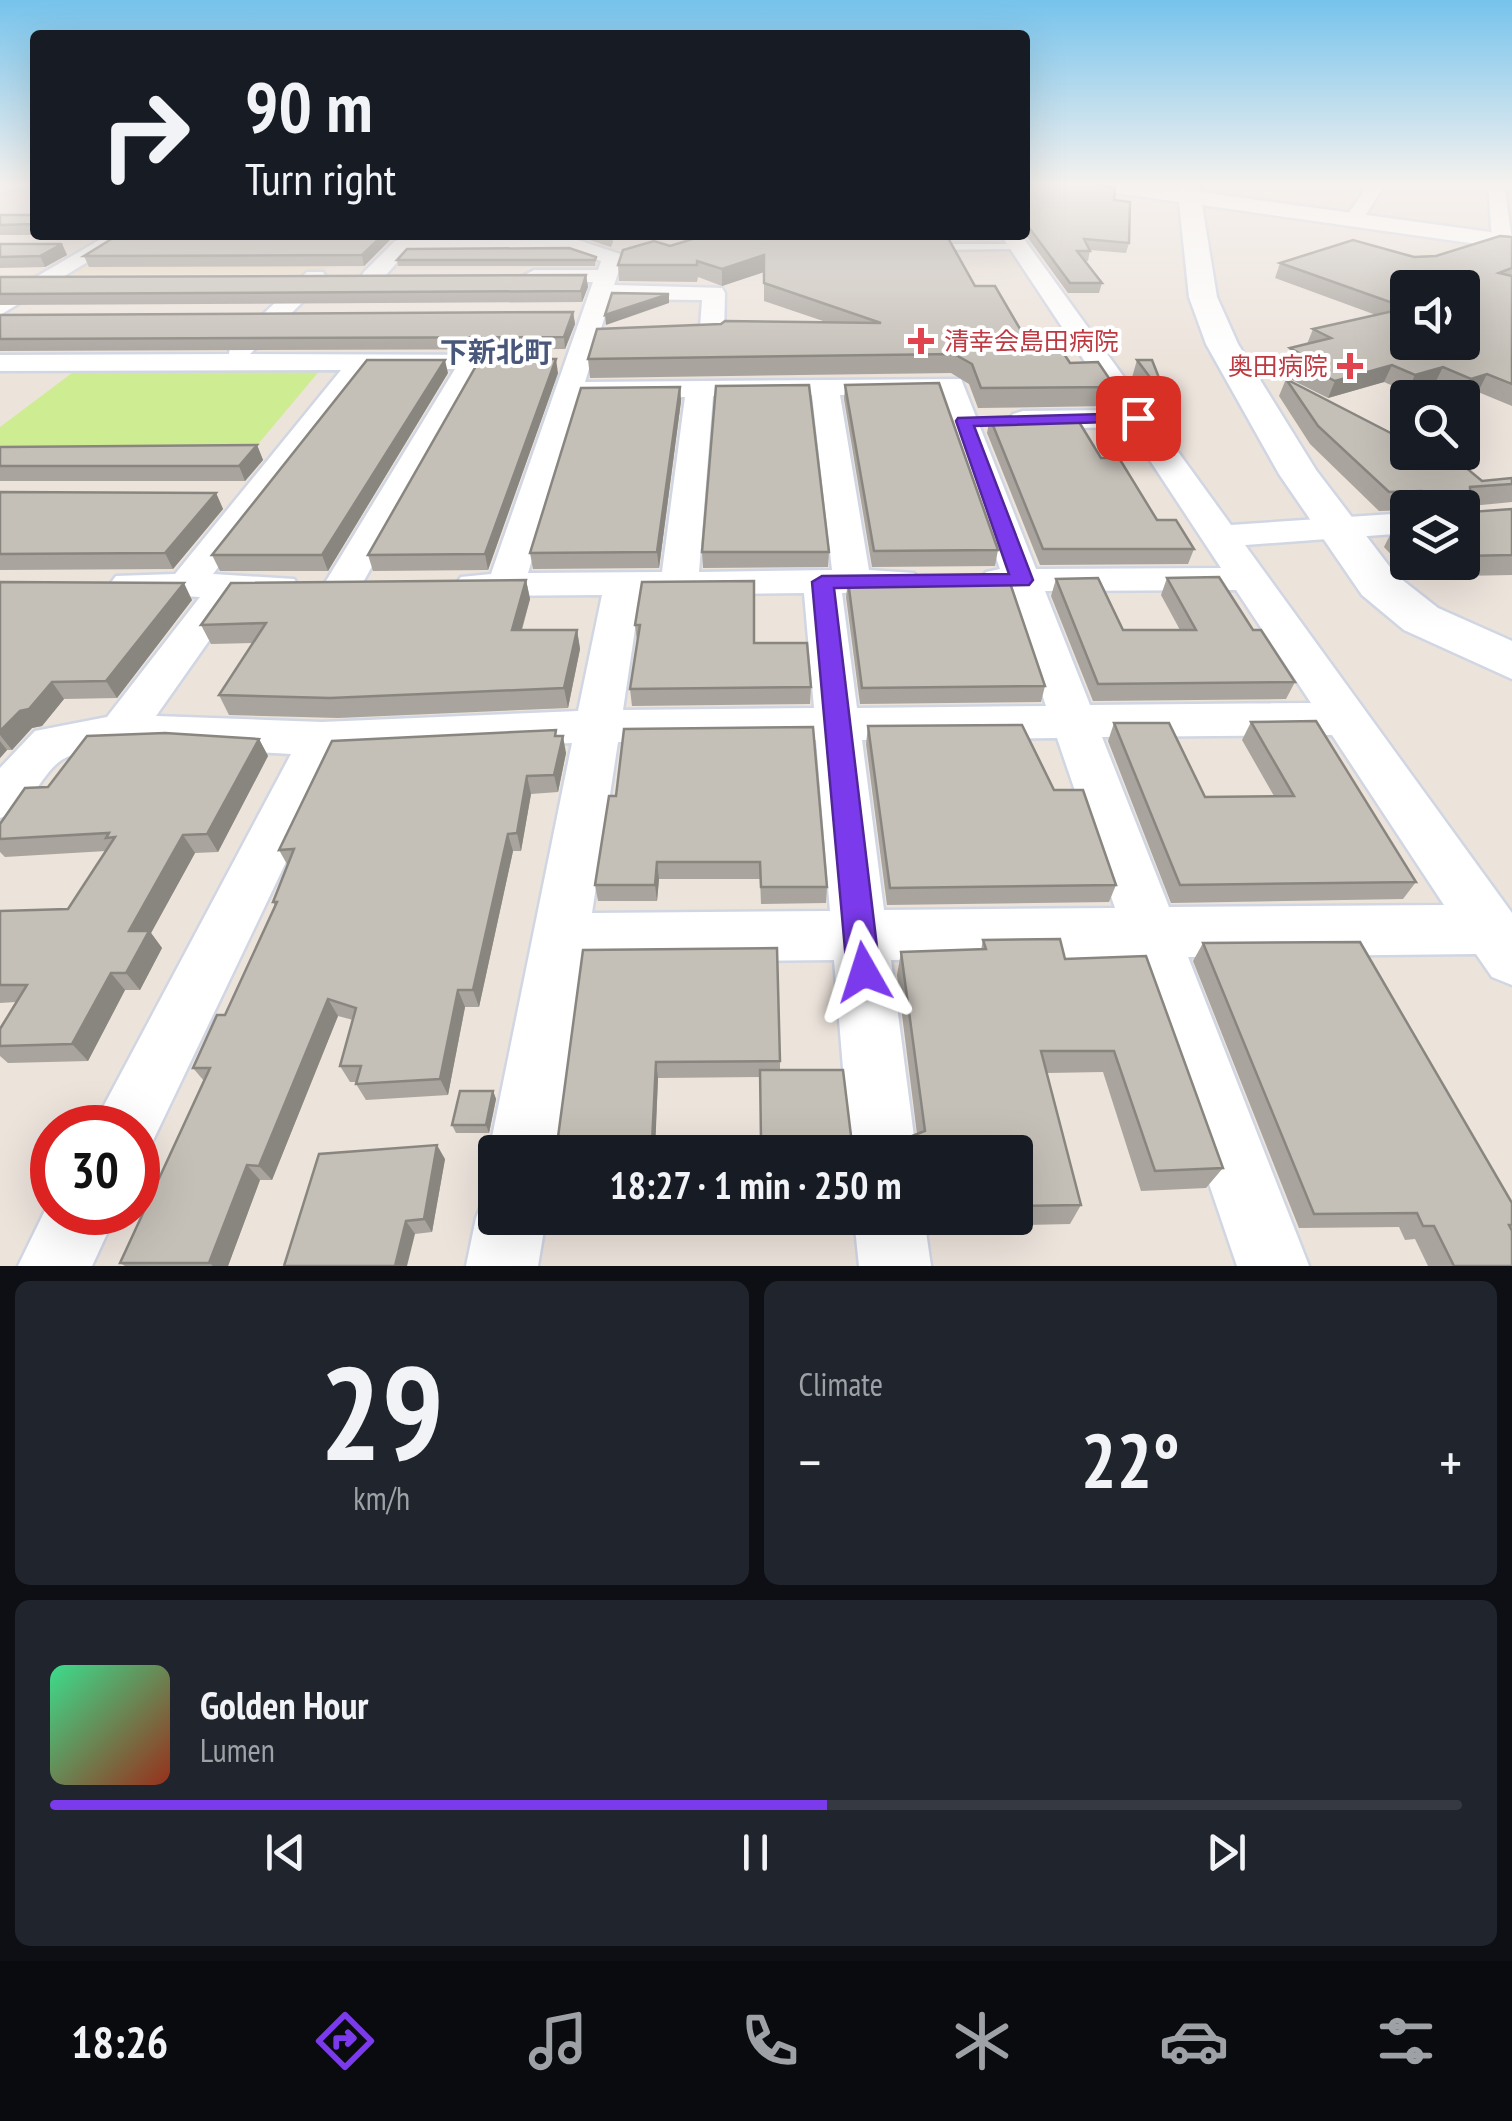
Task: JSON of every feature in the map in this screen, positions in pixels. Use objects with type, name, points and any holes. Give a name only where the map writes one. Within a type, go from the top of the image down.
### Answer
[{"type":"street","points":[[70,245],[87,243]]},
{"type":"street","points":[[0,308],[109,243]]},
{"type":"street","points":[[1016,243],[1501,944]]},
{"type":"street","points":[[1196,243],[1204,297],[1222,344],[1299,474],[1379,586],[1422,619],[1512,662]]},
{"type":"street","points":[[227,362],[276,315],[402,245],[581,246],[613,258],[594,298],[585,356],[506,585]]},
{"type":"street","points":[[509,276],[594,298],[714,293],[712,334],[640,336]]},
{"type":"street","points":[[277,277],[411,277]]},
{"type":"street","points":[[0,278],[88,278]]},
{"type":"street","points":[[236,315],[310,314]]},
{"type":"street","points":[[0,316],[39,316]]},
{"type":"street","points":[[0,363],[473,361],[585,356],[700,388],[951,385],[1273,1266]]},
{"type":"street","points":[[93,584],[360,586],[473,361]]},
{"type":"street","points":[[121,731],[207,585],[253,495],[360,362]]},
{"type":"street","points":[[825,387],[837,582],[838,724],[880,1135]]},
{"type":"street","points":[[679,583],[700,388]]},
{"type":"street","points":[[964,421],[1138,418]]},
{"type":"street","points":[[214,495],[253,495]]},
{"type":"street","points":[[1222,536],[1390,525]]},
{"type":"street","points":[[965,581],[1252,579]]},
{"type":"street","points":[[433,585],[927,581]]},
{"type":"street","points":[[525,1135],[624,584]]},
{"type":"street","points":[[0,798],[51,743],[121,731],[322,739],[598,726],[1347,719]]},
{"type":"street","points":[[137,1105],[322,739]]},
{"type":"street","points":[[560,938],[1151,933],[1501,944]]},
{"type":"street","points":[[54,1266],[70,1235]]},
{"type":"street","points":[[502,1266],[507,1235]]},
{"type":"street","points":[[891,1235],[894,1266]]},
{"type":"lane","points":[[922,247],[983,243]]},
{"type":"shaded area","points":[[117,243],[353,243],[321,274],[69,272]]},
{"type":"green space","points":[[321,369],[249,455],[0,455],[0,427],[76,370]]},
{"type":"building","points":[[105,243],[375,243],[362,255],[84,256]]},
{"type":"building","points":[[647,243],[951,243],[975,286],[995,286],[1027,341],[1055,340],[1070,363],[1098,362],[1115,387],[981,388],[972,364],[954,354],[588,359],[597,329],[725,321],[881,323],[764,283],[764,255],[722,269],[697,261],[697,265],[618,265],[623,250]]},
{"type":"building","points":[[1041,243],[1086,243],[1090,251],[1077,251],[1102,283],[1070,283]]},
{"type":"building","points":[[1343,243],[1364,243],[1414,257],[1436,256],[1477,243],[1512,243],[1512,268],[1499,273],[1512,276],[1512,384],[1487,374],[1471,379],[1443,367],[1415,375],[1392,365],[1335,381],[1295,361],[1308,358],[1290,348],[1331,338],[1313,329],[1390,312],[1390,360],[1480,360],[1480,270],[1390,270],[1390,302],[1280,263]]},
{"type":"building","points":[[0,244],[62,244],[40,256],[0,257]]},
{"type":"building","points":[[569,248],[596,257],[595,260],[397,260],[407,249]]},
{"type":"building","points":[[586,275],[581,291],[0,294],[0,277]]},
{"type":"building","points":[[612,293],[669,294],[605,315]]},
{"type":"building","points":[[573,312],[564,337],[0,339],[0,315]]},
{"type":"building","points":[[480,359],[556,359],[485,554],[368,555]]},
{"type":"building","points":[[367,360],[445,360],[322,555],[212,555]]},
{"type":"building","points":[[1137,360],[1152,360],[1163,388],[1158,388]]},
{"type":"building","points":[[1286,379],[1390,433],[1390,470],[1469,470],[1482,481],[1512,478],[1512,484],[1470,490],[1389,492],[1318,426]]},
{"type":"building","points":[[939,383],[998,550],[874,551],[845,385]]},
{"type":"building","points":[[809,385],[829,552],[702,552],[716,386]]},
{"type":"building","points":[[680,387],[657,552],[530,553],[581,388]]},
{"type":"building","points":[[1076,417],[1101,458],[1119,458],[1157,520],[1176,520],[1194,549],[1043,549],[990,418]]},
{"type":"building","points":[[257,445],[239,466],[0,466],[0,447]]},
{"type":"building","points":[[0,492],[216,493],[165,553],[0,554]]},
{"type":"building","points":[[1512,509],[1512,555],[1480,556],[1480,511]]},
{"type":"building","points":[[1219,577],[1253,630],[1261,630],[1295,682],[1098,684],[1056,579],[1098,578],[1123,630],[1196,630],[1167,578]]},
{"type":"building","points":[[526,580],[512,630],[577,630],[564,688],[330,698],[219,695],[266,623],[201,625],[231,583]]},
{"type":"building","points":[[1009,580],[1045,686],[862,688],[848,581]]},
{"type":"building","points":[[754,581],[754,643],[807,643],[811,687],[630,689],[642,582]]},
{"type":"building","points":[[0,582],[184,583],[106,681],[52,682],[29,709],[20,711],[0,731]]},
{"type":"building","points":[[1316,721],[1416,882],[1180,885],[1114,723],[1169,723],[1205,797],[1294,796],[1251,722]]},
{"type":"building","points":[[1022,725],[1054,790],[1083,790],[1116,885],[890,888],[868,726]]},
{"type":"building","points":[[813,727],[827,887],[761,887],[760,862],[657,862],[655,885],[595,885],[609,796],[616,796],[624,729]]},
{"type":"building","points":[[556,730],[555,736],[563,736],[554,775],[527,776],[517,833],[508,834],[473,990],[458,990],[440,1079],[356,1084],[361,1066],[340,1066],[356,1008],[328,999],[259,1166],[247,1165],[209,1263],[120,1263],[133,1235],[160,1235],[160,1176],[210,1068],[193,1068],[217,1015],[225,1015],[277,902],[273,902],[294,849],[279,850],[332,741]]},
{"type":"building","points":[[165,733],[259,739],[207,834],[183,835],[129,931],[149,931],[126,973],[111,973],[72,1044],[0,1046],[0,1029],[27,985],[0,985],[0,911],[68,909],[115,837],[106,838],[109,833],[0,839],[0,824],[25,788],[48,787],[87,736]]},
{"type":"building","points":[[1060,939],[1065,959],[1146,956],[1223,1168],[1155,1171],[1114,1051],[1041,1051],[1081,1205],[1033,1206],[1033,1135],[915,1135],[925,1131],[901,952],[986,949],[983,940]]},
{"type":"building","points":[[1360,942],[1512,1203],[1512,1266],[1454,1266],[1434,1226],[1423,1226],[1417,1213],[1314,1214],[1203,943]]},
{"type":"building","points":[[777,948],[780,1061],[656,1062],[652,1135],[558,1135],[583,950]]},
{"type":"building","points":[[760,1070],[843,1070],[851,1135],[761,1135]]},
{"type":"building","points":[[460,1091],[493,1091],[486,1125],[452,1125]]},
{"type":"building","points":[[437,1145],[424,1219],[406,1221],[395,1266],[284,1266],[319,1154]]},
{"type":"place","name":"清幸会島田病院","points":[[921,341]]},
{"type":"place","name":"奥田病院","points":[[1350,366]]},
{"type":"district","name":"下新北町","points":[[496,352]]},
{"type":"route","points":[[864,972],[822,582],[1022,580],[964,421],[1138,418]]}]
